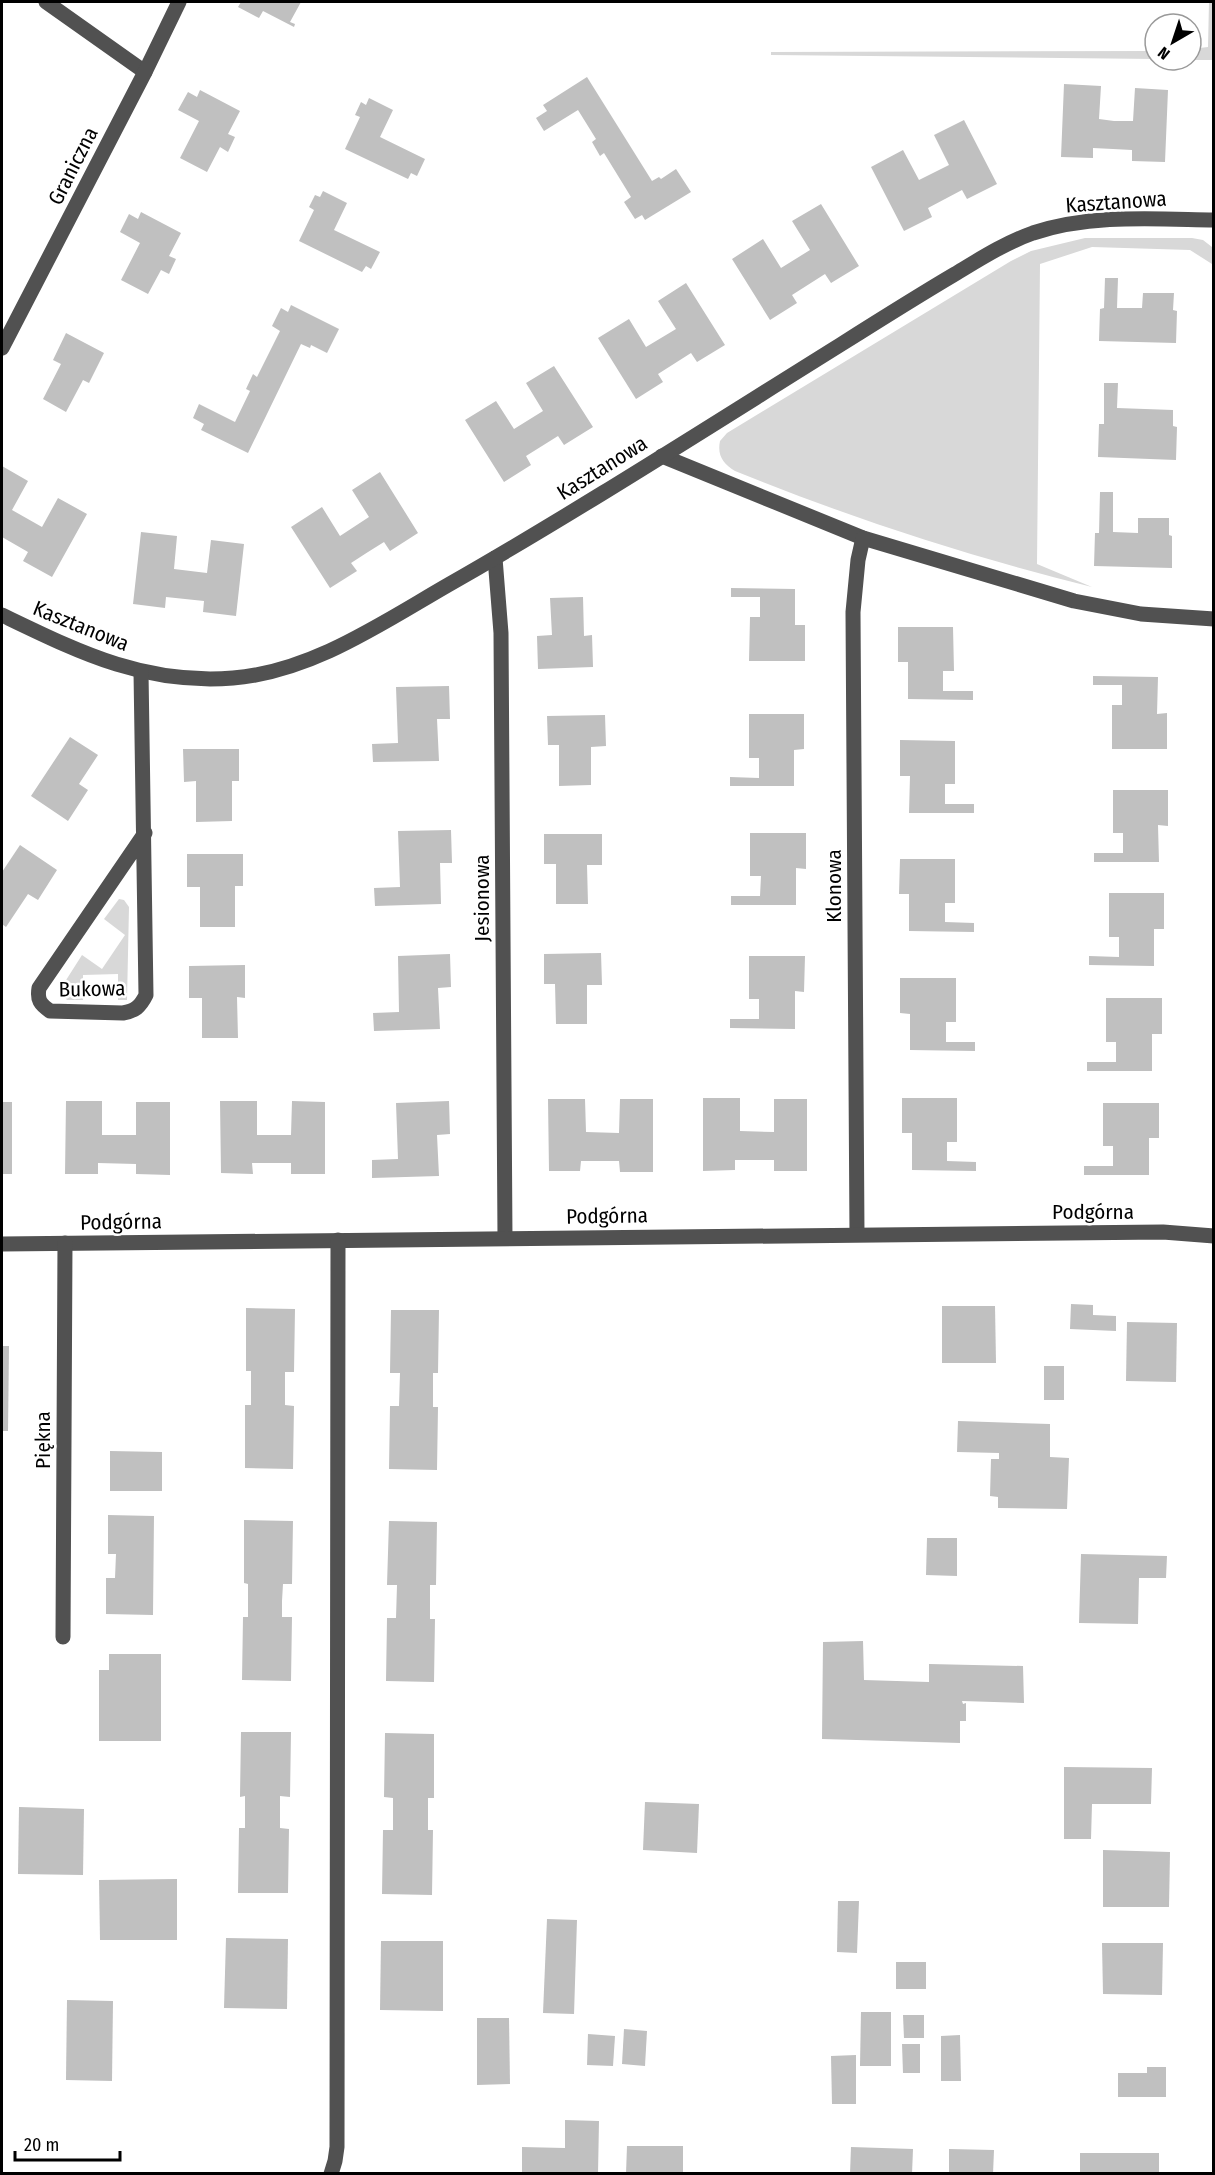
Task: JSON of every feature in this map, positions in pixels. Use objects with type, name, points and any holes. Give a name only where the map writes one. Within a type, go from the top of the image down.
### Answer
[{"type":"street","points":[[46,2],[145,72]]},
{"type":"street","name":"Graniczna","points":[[2,348],[179,2]]},
{"type":"street","name":"Kasztanowa","points":[[2,615],[103,661],[141,672],[204,679],[234,678],[261,674],[292,665],[354,638],[495,558],[1005,245],[1031,234],[1088,221],[1214,220]]},
{"type":"street","points":[[662,456],[863,538],[1074,602],[1141,614],[1214,618]]},
{"type":"street","name":"Klonowa","points":[[857,1234],[853,612],[858,560],[863,538]]},
{"type":"street","name":"Jesionowa","points":[[495,558],[501,633],[505,1238]]},
{"type":"street","name":"Bukowa","points":[[141,672],[145,833],[146,995],[142,1004],[134,1011],[123,1013],[50,1011],[41,1005],[37,997],[39,988],[145,833]]},
{"type":"street","name":"Podgórna","points":[[2,1244],[857,1234],[1163,1232],[1214,1236]]},
{"type":"street","points":[[331,2174],[337,2147],[338,1240]]},
{"type":"street","name":"Piękna","points":[[63,1637],[65,1243]]},
{"type":"shaded area","points":[[1209,2],[1213,2],[1213,60],[1203,60],[1203,48],[1208,47]]},
{"type":"shaded area","points":[[1143,51],[1143,59],[771,55],[771,52]]},
{"type":"shaded area","points":[[1085,238],[1192,238],[1203,240],[1212,247],[1212,264],[1190,250],[1092,247],[1040,264],[1037,564],[1092,587],[956,550],[823,505],[735,471],[722,459],[719,451],[720,441],[727,433],[1011,261],[1031,251]]},
{"type":"shaded area","points":[[119,899],[124,900],[129,907],[127,1000],[118,1000],[118,974],[83,975],[83,1000],[67,1000],[61,993],[61,988],[82,955],[102,969],[125,935],[104,919]]},
{"type":"building","points":[[241,2],[301,2],[290,22],[295,24],[294,27],[263,11],[259,18],[238,7]]},
{"type":"building","points":[[587,77],[652,181],[659,177],[661,179],[676,169],[691,192],[645,220],[642,215],[635,219],[624,202],[631,197],[604,153],[600,156],[592,142],[596,139],[578,110],[544,131],[536,118],[547,111],[543,105]]},
{"type":"building","points":[[1064,84],[1101,86],[1099,119],[1114,121],[1133,121],[1135,88],[1168,90],[1165,162],[1132,161],[1132,150],[1093,148],[1093,158],[1061,157]]},
{"type":"building","points":[[200,90],[240,111],[228,134],[235,137],[228,152],[220,147],[207,172],[180,158],[199,121],[178,110],[188,92],[197,97]]},
{"type":"building","points":[[369,98],[393,110],[380,137],[425,159],[417,176],[411,173],[408,179],[345,149],[360,117],[355,115],[361,102],[366,105]]},
{"type":"building","points":[[964,120],[997,184],[967,199],[962,190],[928,208],[932,217],[904,231],[871,167],[903,150],[919,180],[949,165],[934,135]]},
{"type":"building","points":[[323,191],[347,203],[334,230],[380,252],[371,269],[366,266],[362,272],[299,241],[314,210],[309,207],[315,195],[320,197]]},
{"type":"building","points":[[821,204],[859,266],[831,283],[825,274],[792,295],[797,303],[770,320],[732,259],[763,239],[781,268],[810,250],[792,221]]},
{"type":"building","points":[[141,212],[181,233],[169,256],[176,259],[169,274],[161,270],[148,294],[121,280],[140,243],[120,232],[129,214],[138,219]]},
{"type":"building","points":[[1105,278],[1118,278],[1117,308],[1142,308],[1143,293],[1174,293],[1173,310],[1177,311],[1176,343],[1099,341],[1100,309],[1104,308]]},
{"type":"building","points":[[686,283],[725,345],[697,362],[691,353],[658,374],[663,382],[636,399],[598,338],[629,319],[646,347],[676,329],[658,301]]},
{"type":"building","points":[[291,305],[339,329],[327,353],[311,345],[310,348],[301,344],[248,453],[201,430],[204,424],[193,418],[199,404],[235,422],[250,391],[246,389],[253,374],[257,377],[280,331],[272,326],[281,308],[288,312]]},
{"type":"building","points":[[66,333],[104,353],[89,383],[83,380],[66,412],[43,399],[61,364],[53,360]]},
{"type":"building","points":[[554,366],[593,427],[564,445],[558,436],[526,456],[531,465],[504,482],[465,420],[496,401],[514,429],[543,411],[526,383]]},
{"type":"building","points":[[1104,383],[1118,383],[1117,408],[1173,410],[1173,426],[1177,427],[1176,460],[1098,457],[1099,424],[1104,424]]},
{"type":"building","points":[[2,466],[28,481],[12,510],[42,527],[58,498],[87,514],[52,577],[23,561],[28,552],[2,537]]},
{"type":"building","points":[[380,472],[418,533],[390,551],[384,542],[351,563],[357,571],[330,588],[291,527],[322,507],[340,536],[369,517],[352,490]]},
{"type":"building","points":[[1100,492],[1113,492],[1113,532],[1138,533],[1138,518],[1169,518],[1169,535],[1172,536],[1172,568],[1094,566],[1095,533],[1099,533]]},
{"type":"building","points":[[141,532],[177,536],[174,569],[207,573],[211,540],[244,544],[236,616],[203,612],[204,601],[166,597],[165,608],[133,604]]},
{"type":"building","points":[[731,588],[795,589],[795,625],[805,625],[805,661],[749,661],[750,617],[760,617],[760,597],[731,597]]},
{"type":"building","points":[[583,597],[584,636],[592,635],[593,667],[538,669],[537,636],[552,635],[550,598]]},
{"type":"building","points":[[898,627],[953,627],[954,671],[943,671],[943,691],[973,691],[973,700],[908,699],[908,662],[898,662]]},
{"type":"building","points":[[1093,676],[1158,677],[1157,714],[1167,713],[1167,749],[1112,749],[1112,705],[1122,705],[1122,685],[1093,685]]},
{"type":"building","points":[[449,686],[450,719],[437,719],[439,761],[373,762],[372,744],[398,743],[396,687]]},
{"type":"building","points":[[749,714],[804,714],[804,749],[794,750],[794,786],[730,786],[730,777],[759,778],[759,758],[749,758]]},
{"type":"building","points":[[605,715],[606,746],[591,747],[591,785],[559,786],[559,745],[548,745],[547,716]]},
{"type":"building","points":[[70,737],[98,755],[79,784],[88,790],[68,821],[31,796]]},
{"type":"building","points":[[900,740],[955,741],[955,784],[945,784],[945,804],[974,804],[974,813],[909,813],[910,776],[900,776]]},
{"type":"building","points":[[183,749],[239,749],[239,781],[232,781],[232,821],[196,822],[196,781],[184,782]]},
{"type":"building","points":[[1113,790],[1168,790],[1168,826],[1158,825],[1159,862],[1094,862],[1094,853],[1123,853],[1123,833],[1113,833]]},
{"type":"building","points":[[451,830],[452,863],[440,863],[441,904],[375,906],[374,888],[400,887],[398,831]]},
{"type":"building","points":[[750,833],[806,833],[806,869],[796,868],[796,905],[731,905],[731,896],[760,896],[761,876],[750,876]]},
{"type":"building","points":[[544,834],[602,834],[602,865],[587,865],[588,904],[556,904],[556,864],[544,864]]},
{"type":"building","points":[[20,845],[57,870],[38,900],[28,894],[6,927],[2,924],[2,872]]},
{"type":"building","points":[[187,854],[243,854],[243,886],[235,886],[235,927],[200,927],[200,887],[187,887]]},
{"type":"building","points":[[900,859],[955,859],[955,903],[945,903],[945,922],[974,923],[974,932],[909,931],[909,894],[899,894]]},
{"type":"building","points":[[1109,893],[1164,893],[1164,929],[1154,929],[1154,966],[1089,965],[1089,956],[1119,957],[1119,937],[1109,937]]},
{"type":"building","points":[[601,953],[602,985],[587,985],[587,1024],[556,1024],[555,984],[544,984],[544,954]]},
{"type":"building","points":[[450,954],[451,987],[438,988],[440,1029],[374,1031],[373,1013],[399,1012],[398,956]]},
{"type":"building","points":[[749,956],[805,956],[804,992],[795,991],[795,1029],[730,1028],[730,1019],[759,1019],[759,999],[749,999]]},
{"type":"building","points":[[245,965],[245,998],[237,997],[238,1038],[202,1038],[202,998],[189,998],[189,966]]},
{"type":"building","points":[[900,978],[956,978],[956,1022],[946,1022],[946,1042],[975,1042],[975,1051],[910,1050],[910,1014],[900,1013]]},
{"type":"building","points":[[1106,998],[1162,998],[1162,1034],[1152,1034],[1152,1071],[1087,1071],[1087,1062],[1116,1062],[1116,1042],[1106,1042]]},
{"type":"building","points":[[703,1098],[740,1098],[740,1131],[774,1132],[774,1099],[807,1099],[807,1171],[774,1171],[774,1160],[735,1160],[735,1170],[703,1171]]},
{"type":"building","points":[[902,1098],[957,1098],[957,1142],[947,1142],[947,1161],[976,1162],[976,1171],[912,1170],[912,1133],[902,1133]]},
{"type":"building","points":[[548,1099],[585,1099],[586,1132],[619,1133],[620,1099],[653,1099],[653,1172],[620,1172],[619,1161],[581,1161],[580,1171],[549,1171]]},
{"type":"building","points":[[66,1101],[102,1101],[102,1135],[136,1135],[136,1102],[170,1102],[170,1175],[136,1174],[136,1164],[98,1163],[98,1174],[65,1174]]},
{"type":"building","points":[[220,1101],[257,1101],[257,1135],[291,1135],[292,1101],[325,1102],[325,1174],[291,1174],[291,1163],[252,1163],[253,1174],[221,1173]]},
{"type":"building","points":[[449,1101],[450,1134],[437,1135],[439,1176],[372,1178],[372,1160],[398,1159],[396,1103]]},
{"type":"building","points":[[2,1102],[12,1102],[12,1174],[2,1174]]},
{"type":"building","points":[[1103,1103],[1159,1103],[1159,1138],[1149,1138],[1149,1175],[1084,1175],[1084,1166],[1113,1166],[1113,1146],[1103,1146]]},
{"type":"building","points":[[1071,1304],[1093,1305],[1093,1315],[1116,1316],[1116,1331],[1070,1329]]},
{"type":"building","points":[[942,1306],[995,1306],[996,1363],[942,1363]]},
{"type":"building","points":[[246,1308],[295,1309],[294,1372],[285,1372],[285,1405],[294,1406],[293,1469],[245,1468],[245,1405],[251,1405],[251,1371],[246,1371]]},
{"type":"building","points":[[391,1310],[439,1310],[438,1373],[433,1373],[433,1407],[438,1407],[437,1470],[389,1469],[390,1406],[399,1406],[400,1373],[390,1373]]},
{"type":"building","points":[[1127,1322],[1177,1323],[1176,1382],[1126,1381]]},
{"type":"building","points":[[2,1346],[9,1346],[8,1431],[2,1431]]},
{"type":"building","points":[[1044,1366],[1064,1366],[1064,1400],[1044,1400]]},
{"type":"building","points":[[958,1421],[1050,1424],[1050,1457],[1069,1458],[1067,1509],[998,1508],[998,1497],[990,1496],[991,1459],[999,1459],[999,1453],[957,1452]]},
{"type":"building","points":[[110,1451],[162,1452],[162,1491],[110,1491]]},
{"type":"building","points":[[108,1515],[154,1516],[153,1615],[106,1614],[106,1578],[115,1578],[116,1554],[108,1554]]},
{"type":"building","points":[[244,1520],[293,1521],[292,1584],[283,1584],[282,1601],[282,1617],[292,1617],[291,1681],[242,1680],[243,1617],[248,1617],[248,1584],[244,1583]]},
{"type":"building","points":[[389,1521],[437,1522],[436,1585],[430,1585],[430,1619],[435,1619],[434,1682],[386,1681],[387,1618],[396,1618],[397,1585],[387,1585]]},
{"type":"building","points":[[927,1538],[957,1538],[957,1576],[926,1575]]},
{"type":"building","points":[[1081,1554],[1167,1556],[1166,1578],[1139,1578],[1138,1624],[1079,1623]]},
{"type":"building","points":[[863,1641],[864,1680],[929,1682],[929,1664],[1023,1666],[1024,1703],[962,1701],[963,1704],[966,1703],[966,1721],[960,1721],[960,1743],[822,1739],[823,1642]]},
{"type":"building","points":[[109,1654],[161,1654],[161,1741],[99,1741],[99,1670],[109,1670]]},
{"type":"building","points":[[241,1732],[291,1732],[290,1797],[280,1796],[280,1828],[289,1829],[288,1893],[238,1893],[239,1828],[245,1828],[245,1796],[240,1797]]},
{"type":"building","points":[[385,1733],[434,1734],[434,1798],[428,1798],[428,1830],[433,1830],[432,1895],[382,1894],[383,1830],[393,1830],[393,1798],[384,1797]]},
{"type":"building","points":[[1064,1767],[1152,1768],[1151,1804],[1092,1804],[1091,1839],[1064,1839]]},
{"type":"building","points":[[645,1802],[699,1804],[697,1853],[643,1850]]},
{"type":"building","points":[[19,1807],[84,1809],[83,1875],[18,1874]]},
{"type":"building","points":[[1103,1850],[1170,1852],[1169,1907],[1103,1907]]},
{"type":"building","points":[[177,1879],[177,1940],[100,1940],[99,1880]]},
{"type":"building","points":[[838,1901],[859,1901],[857,1953],[837,1952]]},
{"type":"building","points":[[547,1919],[577,1920],[574,2014],[543,2013]]},
{"type":"building","points":[[226,1938],[288,1939],[287,2009],[224,2008]]},
{"type":"building","points":[[381,1941],[443,1941],[443,2011],[380,2010]]},
{"type":"building","points":[[1102,1943],[1163,1943],[1162,1995],[1103,1994]]},
{"type":"building","points":[[896,1962],[926,1962],[926,1989],[896,1989]]},
{"type":"building","points":[[67,2000],[113,2001],[112,2081],[66,2080]]},
{"type":"building","points":[[861,2012],[891,2012],[891,2066],[860,2066]]},
{"type":"building","points":[[903,2015],[924,2015],[924,2038],[904,2038]]},
{"type":"building","points":[[477,2018],[509,2018],[510,2084],[477,2085]]},
{"type":"building","points":[[624,2029],[647,2031],[645,2066],[622,2064]]},
{"type":"building","points":[[588,2034],[615,2036],[613,2066],[587,2065]]},
{"type":"building","points":[[960,2035],[961,2081],[941,2081],[941,2036]]},
{"type":"building","points":[[902,2044],[920,2044],[920,2073],[903,2073]]},
{"type":"building","points":[[856,2055],[856,2104],[832,2104],[831,2056]]},
{"type":"building","points":[[1147,2067],[1166,2067],[1166,2097],[1118,2097],[1118,2073],[1147,2073]]},
{"type":"building","points":[[565,2120],[599,2121],[598,2174],[522,2174],[522,2147],[565,2148]]},
{"type":"building","points":[[627,2146],[683,2146],[683,2174],[626,2174]]},
{"type":"building","points":[[851,2147],[913,2149],[912,2174],[850,2174]]},
{"type":"building","points":[[949,2149],[994,2150],[993,2174],[949,2174]]},
{"type":"building","points":[[1080,2153],[1159,2153],[1159,2174],[1080,2174]]}]
